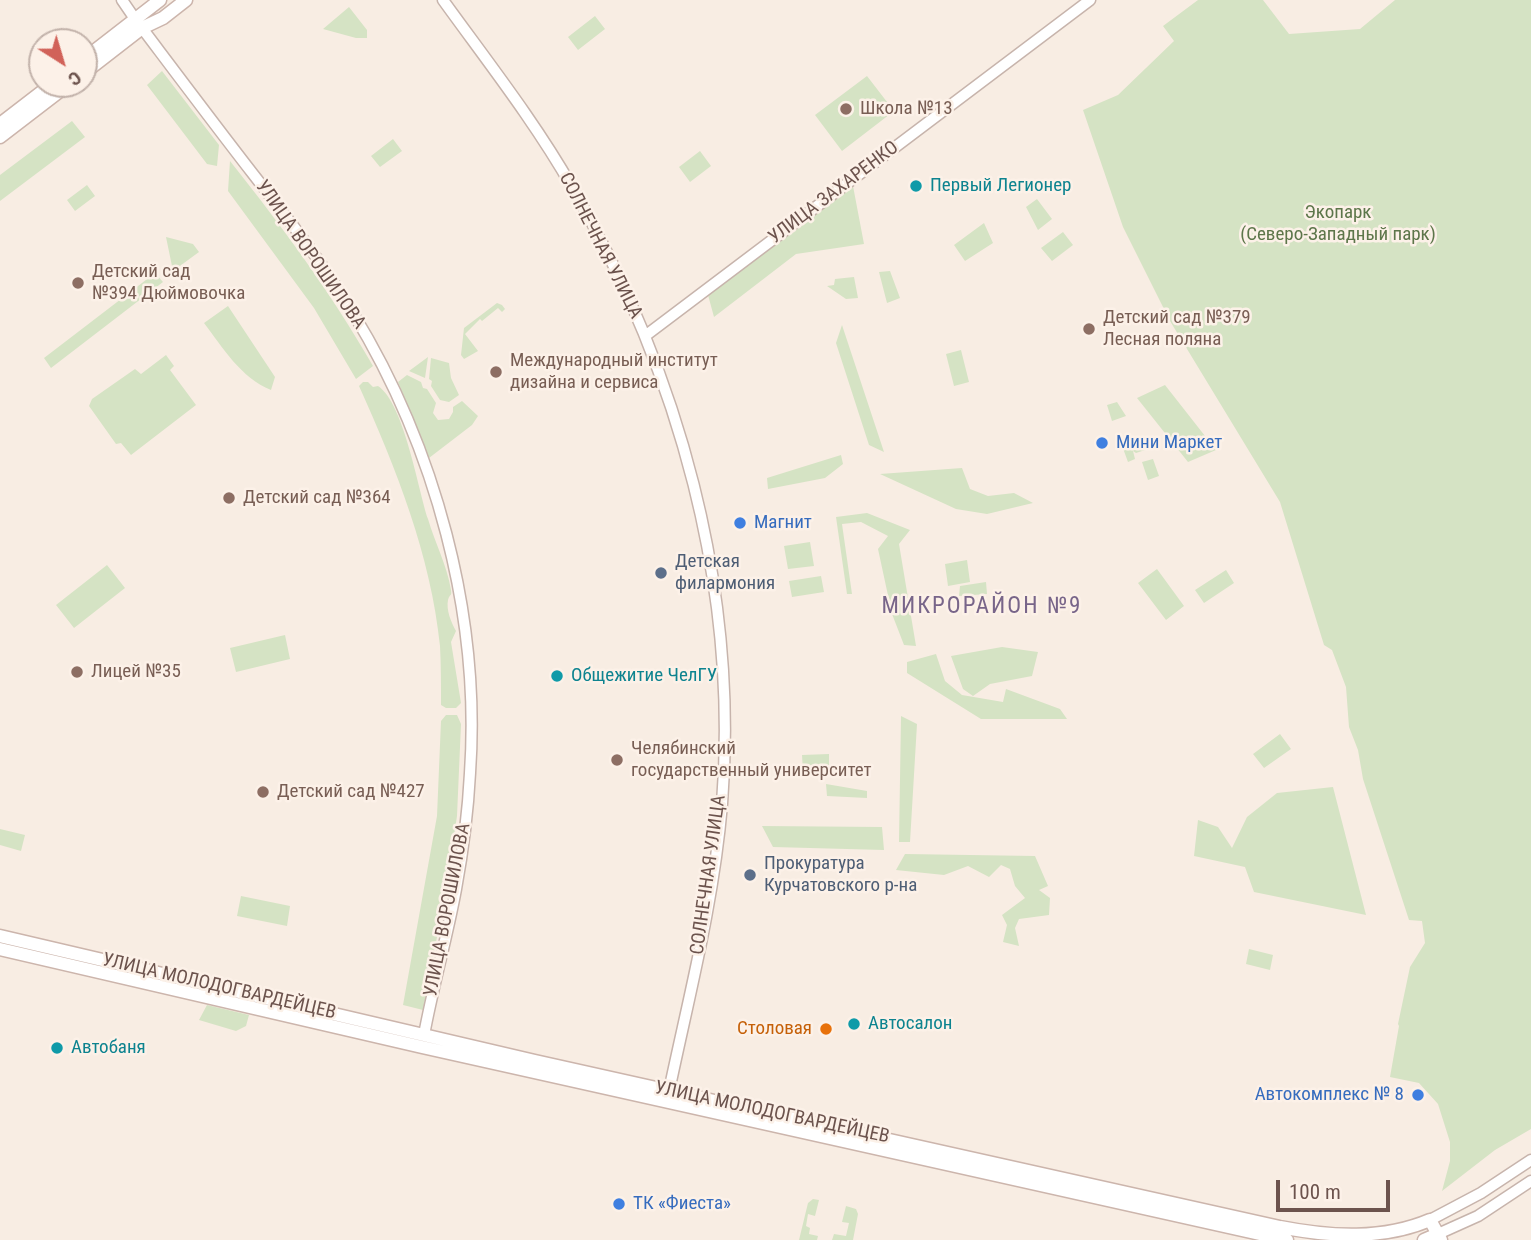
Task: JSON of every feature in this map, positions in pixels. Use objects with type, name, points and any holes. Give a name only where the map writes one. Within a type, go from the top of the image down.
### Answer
[{"type":"main road","points":[[98,61],[139,24],[160,0]]},
{"type":"main road","points":[[98,50],[139,24],[163,18],[186,0]]},
{"type":"main road","points":[[0,124],[34,98]]},
{"type":"main road","points":[[22,120],[16,120],[16,115],[38,98]]},
{"type":"main road","points":[[0,137],[51,98]]},
{"type":"main road","name":"УЛИЦА МОЛОДОГВАРДЕЙЦЕВ","points":[[0,936],[116,969],[382,1032],[1013,1173],[1287,1240]]},
{"type":"main road","name":"УЛИЦА МОЛОДОГВАРДЕЙЦЕВ","points":[[0,949],[116,969]]},
{"type":"main road","name":"УЛИЦА МОЛОДОГВАРДЕЙЦЕВ","points":[[1013,1173],[1310,1233],[1340,1236],[1391,1234],[1430,1220]]},
{"type":"main road","points":[[1424,1240],[1439,1237],[1430,1220]]},
{"type":"street","name":"УЛИЦА ВОРОШИЛОВА","points":[[122,0],[299,234],[353,312],[402,406],[422,457],[440,516],[458,591],[466,645],[471,717],[470,771],[456,889],[423,1041]]},
{"type":"street","name":"СОЛНЕЧНАЯ УЛИЦА","points":[[443,0],[522,108],[573,189],[606,251],[645,336],[674,414],[698,495],[722,659],[723,760],[716,853],[707,914],[668,1096]]},
{"type":"street","name":"УЛИЦА ЗАХАРЕНКО","points":[[645,336],[1090,0]]},
{"type":"street","name":"УЛИЦА МОЛОДОГВАРДЕЙЦЕВ","points":[[1430,1220],[1481,1193],[1531,1160]]},
{"type":"street","points":[[1439,1237],[1478,1216],[1531,1181]]},
{"type":"green space","name":"Экопарк (Северо-Западный парк)","points":[[1198,0],[1263,0],[1289,34],[1360,29],[1395,0],[1531,0],[1531,1129],[1495,1150],[1442,1191],[1450,1161],[1450,1142],[1438,1104],[1419,1083],[1390,1077],[1410,967],[1425,943],[1422,921],[1409,920],[1363,779],[1358,750],[1349,727],[1346,687],[1332,650],[1324,645],[1280,502],[1170,321],[1123,227],[1083,110],[1118,95],[1174,41],[1163,26]]},
{"type":"green space","points":[[349,7],[367,30],[367,38],[356,38],[323,29]]},
{"type":"green space","points":[[595,16],[605,29],[578,50],[568,37]]},
{"type":"green space","points":[[162,71],[219,145],[217,166],[207,164],[147,85]]},
{"type":"green space","points":[[867,76],[894,111],[842,151],[815,115]]},
{"type":"green space","points":[[72,121],[85,137],[0,201],[0,175]]},
{"type":"green space","points":[[393,139],[402,151],[380,167],[371,156]]},
{"type":"green space","points":[[700,151],[711,166],[690,182],[679,167]]},
{"type":"green space","points":[[230,161],[305,260],[373,366],[356,379],[314,308],[228,191]]},
{"type":"green space","points":[[87,185],[95,196],[75,211],[67,200]]},
{"type":"green space","points":[[853,186],[864,244],[796,254],[714,317],[708,295]]},
{"type":"green space","points":[[1037,199],[1052,219],[1038,230],[1026,207]]},
{"type":"green space","points":[[984,223],[993,243],[965,261],[954,245]]},
{"type":"green space","points":[[1063,232],[1073,245],[1052,261],[1041,248]]},
{"type":"green space","points":[[166,237],[193,244],[199,252],[173,271]]},
{"type":"green space","points":[[890,271],[900,298],[887,303],[879,272]]},
{"type":"green space","points":[[155,273],[163,282],[51,368],[44,358]]},
{"type":"green space","points":[[854,277],[858,298],[846,299],[827,286],[834,285],[835,279]]},
{"type":"green space","points":[[497,303],[505,309],[502,312],[498,308],[482,321],[480,319],[465,334],[478,351],[464,359],[461,355],[464,328]]},
{"type":"green space","points":[[228,306],[275,377],[271,390],[260,385],[242,370],[204,323]]},
{"type":"green space","points":[[842,325],[884,452],[869,445],[836,343]]},
{"type":"green space","points":[[961,350],[969,382],[954,386],[946,354]]},
{"type":"green space","points":[[166,355],[174,366],[170,370],[196,405],[131,455],[121,443],[116,444],[89,406],[92,399],[135,369],[141,374]]},
{"type":"green space","points":[[428,357],[425,378],[409,371]]},
{"type":"green space","points":[[431,358],[449,363],[451,378],[459,395],[449,402],[440,400],[431,386]]},
{"type":"green space","points":[[407,375],[421,382],[423,388],[427,389],[436,403],[433,413],[438,420],[449,419],[453,407],[462,401],[478,416],[472,425],[429,458],[398,382]]},
{"type":"green space","points":[[368,382],[373,387],[378,386],[387,395],[403,428],[428,519],[447,572],[451,592],[448,612],[456,631],[451,642],[461,703],[456,708],[441,705],[440,646],[429,579],[399,481],[359,386]]},
{"type":"green space","points":[[1165,385],[1216,450],[1188,462],[1137,398]]},
{"type":"green space","points":[[1117,402],[1126,416],[1112,421],[1107,405]]},
{"type":"green space","points":[[1129,440],[1132,448],[1133,443],[1141,440],[1145,450],[1136,453],[1133,451],[1135,459],[1128,462],[1121,443]]},
{"type":"green space","points":[[841,455],[843,464],[825,478],[768,489],[767,478]]},
{"type":"green space","points":[[1153,459],[1159,476],[1148,480],[1142,462]]},
{"type":"green space","points":[[962,468],[970,489],[988,496],[1014,493],[1033,503],[987,514],[956,509],[880,474]]},
{"type":"green space","points":[[867,513],[910,530],[899,544],[916,646],[904,645],[892,614],[878,549],[888,536],[861,522],[842,524],[852,594],[847,594],[836,517]]},
{"type":"green space","points":[[810,542],[814,566],[788,569],[784,546]]},
{"type":"green space","points":[[967,560],[970,582],[948,586],[945,564]]},
{"type":"green space","points":[[107,565],[125,588],[74,628],[56,605]]},
{"type":"green space","points":[[1157,569],[1184,606],[1166,620],[1138,583]]},
{"type":"green space","points":[[1226,570],[1234,583],[1204,603],[1195,590]]},
{"type":"green space","points":[[821,576],[824,592],[792,597],[789,581]]},
{"type":"green space","points":[[986,582],[987,594],[959,596],[960,586]]},
{"type":"green space","points":[[285,635],[290,659],[236,672],[230,648]]},
{"type":"green space","points":[[1002,647],[1038,652],[1032,676],[990,684],[973,696],[963,689],[951,656]]},
{"type":"green space","points":[[936,654],[945,681],[962,695],[1003,702],[1006,689],[1060,709],[1067,719],[981,719],[907,673],[907,662]]},
{"type":"green space","points":[[446,715],[457,715],[461,724],[457,816],[423,1010],[403,1005],[437,816],[441,721]]},
{"type":"green space","points":[[901,716],[917,724],[910,842],[899,842]]},
{"type":"green space","points":[[1280,734],[1291,749],[1264,768],[1253,754]]},
{"type":"green space","points":[[829,754],[829,772],[803,772],[802,755]]},
{"type":"green space","points":[[826,784],[867,791],[867,798],[827,796]]},
{"type":"green space","points":[[1333,787],[1366,915],[1254,892],[1245,867],[1194,856],[1198,820],[1218,827],[1232,848],[1247,817],[1277,793]]},
{"type":"green space","points":[[762,826],[882,827],[884,850],[773,847]]},
{"type":"green space","points":[[0,829],[25,835],[21,851],[0,845]]},
{"type":"green space","points":[[905,854],[1035,856],[1048,886],[1039,890],[1050,898],[1049,915],[1019,919],[1015,928],[1019,946],[1003,942],[1007,925],[1002,915],[1025,898],[1015,886],[1010,869],[1001,865],[989,877],[968,866],[944,875],[896,870]]},
{"type":"green space","points":[[241,896],[290,906],[287,926],[237,916]]},
{"type":"green space","points":[[1249,949],[1273,955],[1270,970],[1246,964]]},
{"type":"green space","points":[[207,1005],[249,1015],[246,1026],[236,1031],[199,1020]]},
{"type":"green space","points":[[813,1199],[819,1200],[815,1216],[808,1214],[806,1226],[810,1228],[809,1234],[818,1236],[817,1240],[799,1240],[808,1203]]},
{"type":"green space","points":[[846,1206],[856,1209],[858,1214],[853,1240],[832,1240],[834,1234],[846,1236],[849,1223],[842,1222]]},
{"type":"place","name":"Школа №13","points":[[846,109]]},
{"type":"place","name":"Первый Легионер","points":[[916,186]]},
{"type":"place","name":"Детский сад №394 Дюймовочка","points":[[78,283]]},
{"type":"place","name":"Детский сад №379 Лесная поляна","points":[[1089,329]]},
{"type":"place","name":"Международный институт дизайна и сервиса","points":[[496,372]]},
{"type":"place","name":"Мини Маркет","points":[[1102,443]]},
{"type":"place","name":"Детский сад №364","points":[[229,498]]},
{"type":"place","name":"Магнит","points":[[740,523]]},
{"type":"place","name":"Детская филармония","points":[[661,573]]},
{"type":"place","name":"Лицей №35","points":[[77,672]]},
{"type":"place","name":"Общежитие ЧелГУ","points":[[557,676]]},
{"type":"place","name":"Челябинский государственный университет","points":[[617,760]]},
{"type":"place","name":"Детский сад №427","points":[[263,792]]},
{"type":"place","name":"Прокуратура Курчатовского р-на","points":[[750,875]]},
{"type":"place","name":"Автосалон","points":[[854,1024]]},
{"type":"place","name":"Столовая","points":[[826,1029]]},
{"type":"place","name":"Автобаня","points":[[57,1048]]},
{"type":"place","name":"Автокомплекс № 8","points":[[1418,1095]]},
{"type":"place","name":"ТК «Фиеста»","points":[[619,1204]]},
{"type":"district","name":"МИКРОРАЙОН №9","points":[[982,607]]}]
